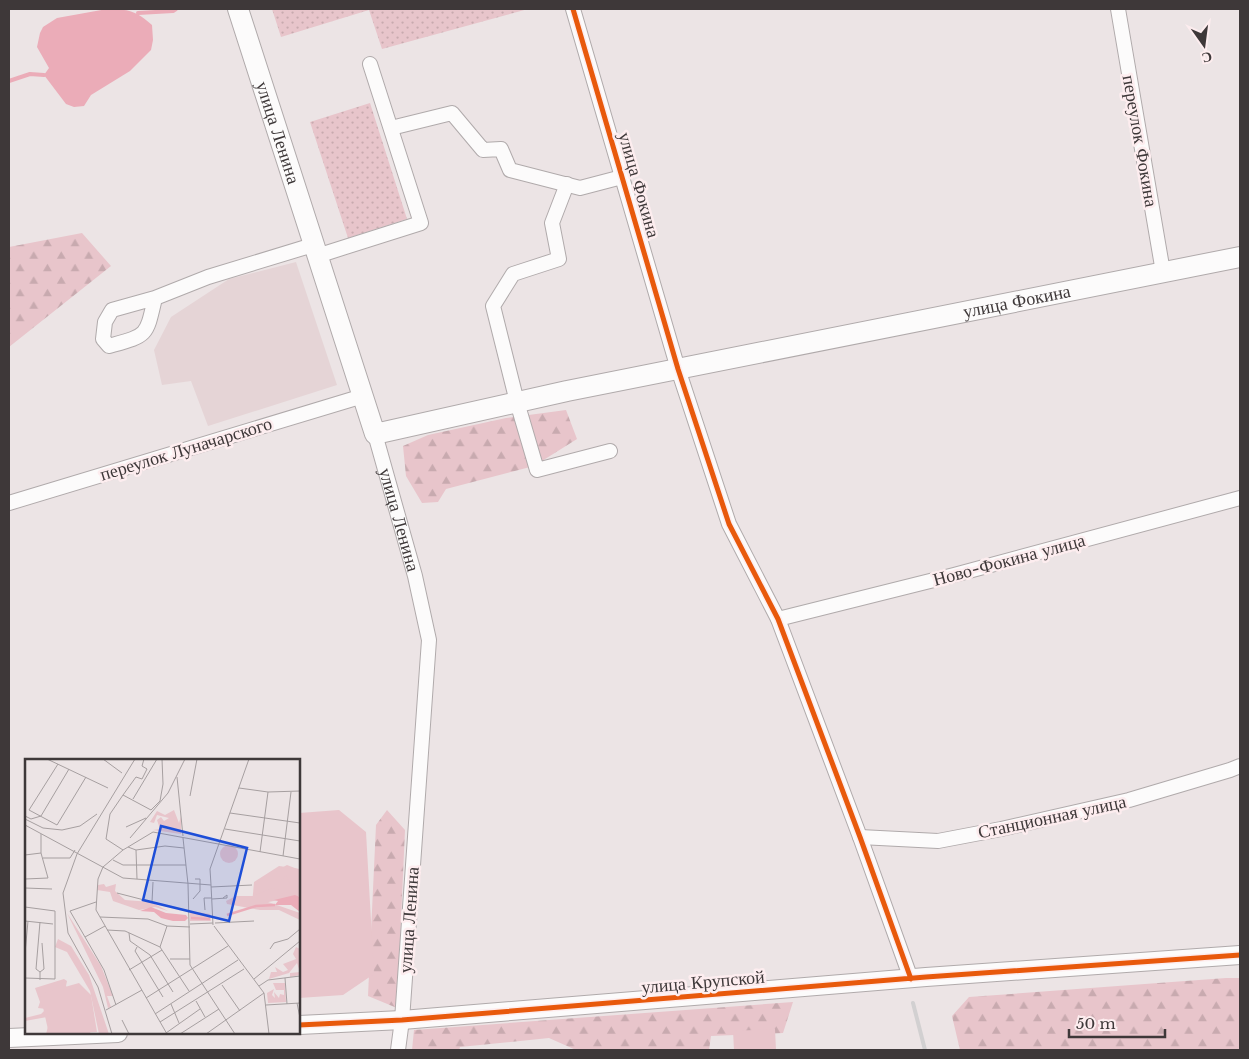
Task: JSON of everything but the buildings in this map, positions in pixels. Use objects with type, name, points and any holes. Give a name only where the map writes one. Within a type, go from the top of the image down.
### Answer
[{"type":"main road","name":"улица Ленина","points":[[238,9],[375,434]]},
{"type":"main road","name":"улица Фокина","points":[[375,434],[516,402],[1240,256]]},
{"type":"street","name":"улица Фокина","points":[[573,9],[678,369]]},
{"type":"street","name":"переулок Фокина","points":[[1118,9],[1162,272]]},
{"type":"street","points":[[155,298],[208,277],[421,224],[370,64]]},
{"type":"street","points":[[391,128],[452,113],[482,150],[501,149],[510,170],[580,188],[622,177]]},
{"type":"street","points":[[566,184],[552,223],[559,259],[513,274],[493,306],[516,402],[537,470],[610,451]]},
{"type":"street","points":[[678,369],[729,524],[778,619],[911,979]]},
{"type":"street","name":"переулок Луначарского","points":[[9,503],[363,396]]},
{"type":"street","name":"улица Ленина","points":[[375,434],[415,576],[429,640],[402,1020],[398,1050]]},
{"type":"street","name":"Ново-Фокина улица","points":[[778,619],[954,575],[1240,498]]},
{"type":"street","name":"Станционная улица","points":[[860,837],[938,841],[983,833],[1129,800],[1240,766]]},
{"type":"street","name":"улица Крупской","points":[[300,1025],[402,1020],[911,979],[1240,956]]},
{"type":"street","points":[[9,1038],[96,1034]]},
{"type":"shaded area","points":[[107,9],[132,12],[152,25],[153,40],[151,50],[130,71],[91,95],[84,106],[74,107],[66,104],[44,75],[49,68],[37,47],[40,33],[43,27],[57,18]]},
{"type":"shaded area","points":[[296,262],[337,385],[208,426],[191,381],[162,385],[154,350],[171,317],[229,279]]},
{"type":"green space","points":[[272,9],[528,9],[382,49],[369,10],[281,37]]},
{"type":"green space","points":[[370,103],[407,219],[348,238],[310,122]]},
{"type":"green space","points":[[82,233],[111,266],[9,347],[9,247]]},
{"type":"green space","points":[[566,410],[577,439],[534,466],[446,489],[438,502],[422,503],[406,476],[403,446],[428,435],[506,418]]},
{"type":"green space","points":[[339,810],[366,832],[374,974],[343,995],[300,998],[300,813]]},
{"type":"green space","points":[[387,810],[405,830],[397,1008],[368,996],[376,825]]},
{"type":"green space","points":[[1240,978],[1240,1050],[960,1050],[952,1016],[969,997]]},
{"type":"green space","points":[[793,1002],[783,1033],[711,1036],[709,1050],[576,1050],[549,1038],[460,1047],[459,1050],[412,1050],[414,1030]]},
{"type":"green space","points":[[775,1029],[776,1050],[734,1050],[733,1031]]},
{"type":"waterway","points":[[138,13],[173,11],[176,9]]},
{"type":"waterway","points":[[9,81],[30,74],[44,75]]},
{"type":"railway","points":[[913,1003],[925,1050]]},
{"type":"cycle path","points":[[573,9],[678,369],[729,524],[778,619],[911,979]]},
{"type":"cycle path","points":[[300,1025],[402,1020],[926,977],[1240,955]]}]
